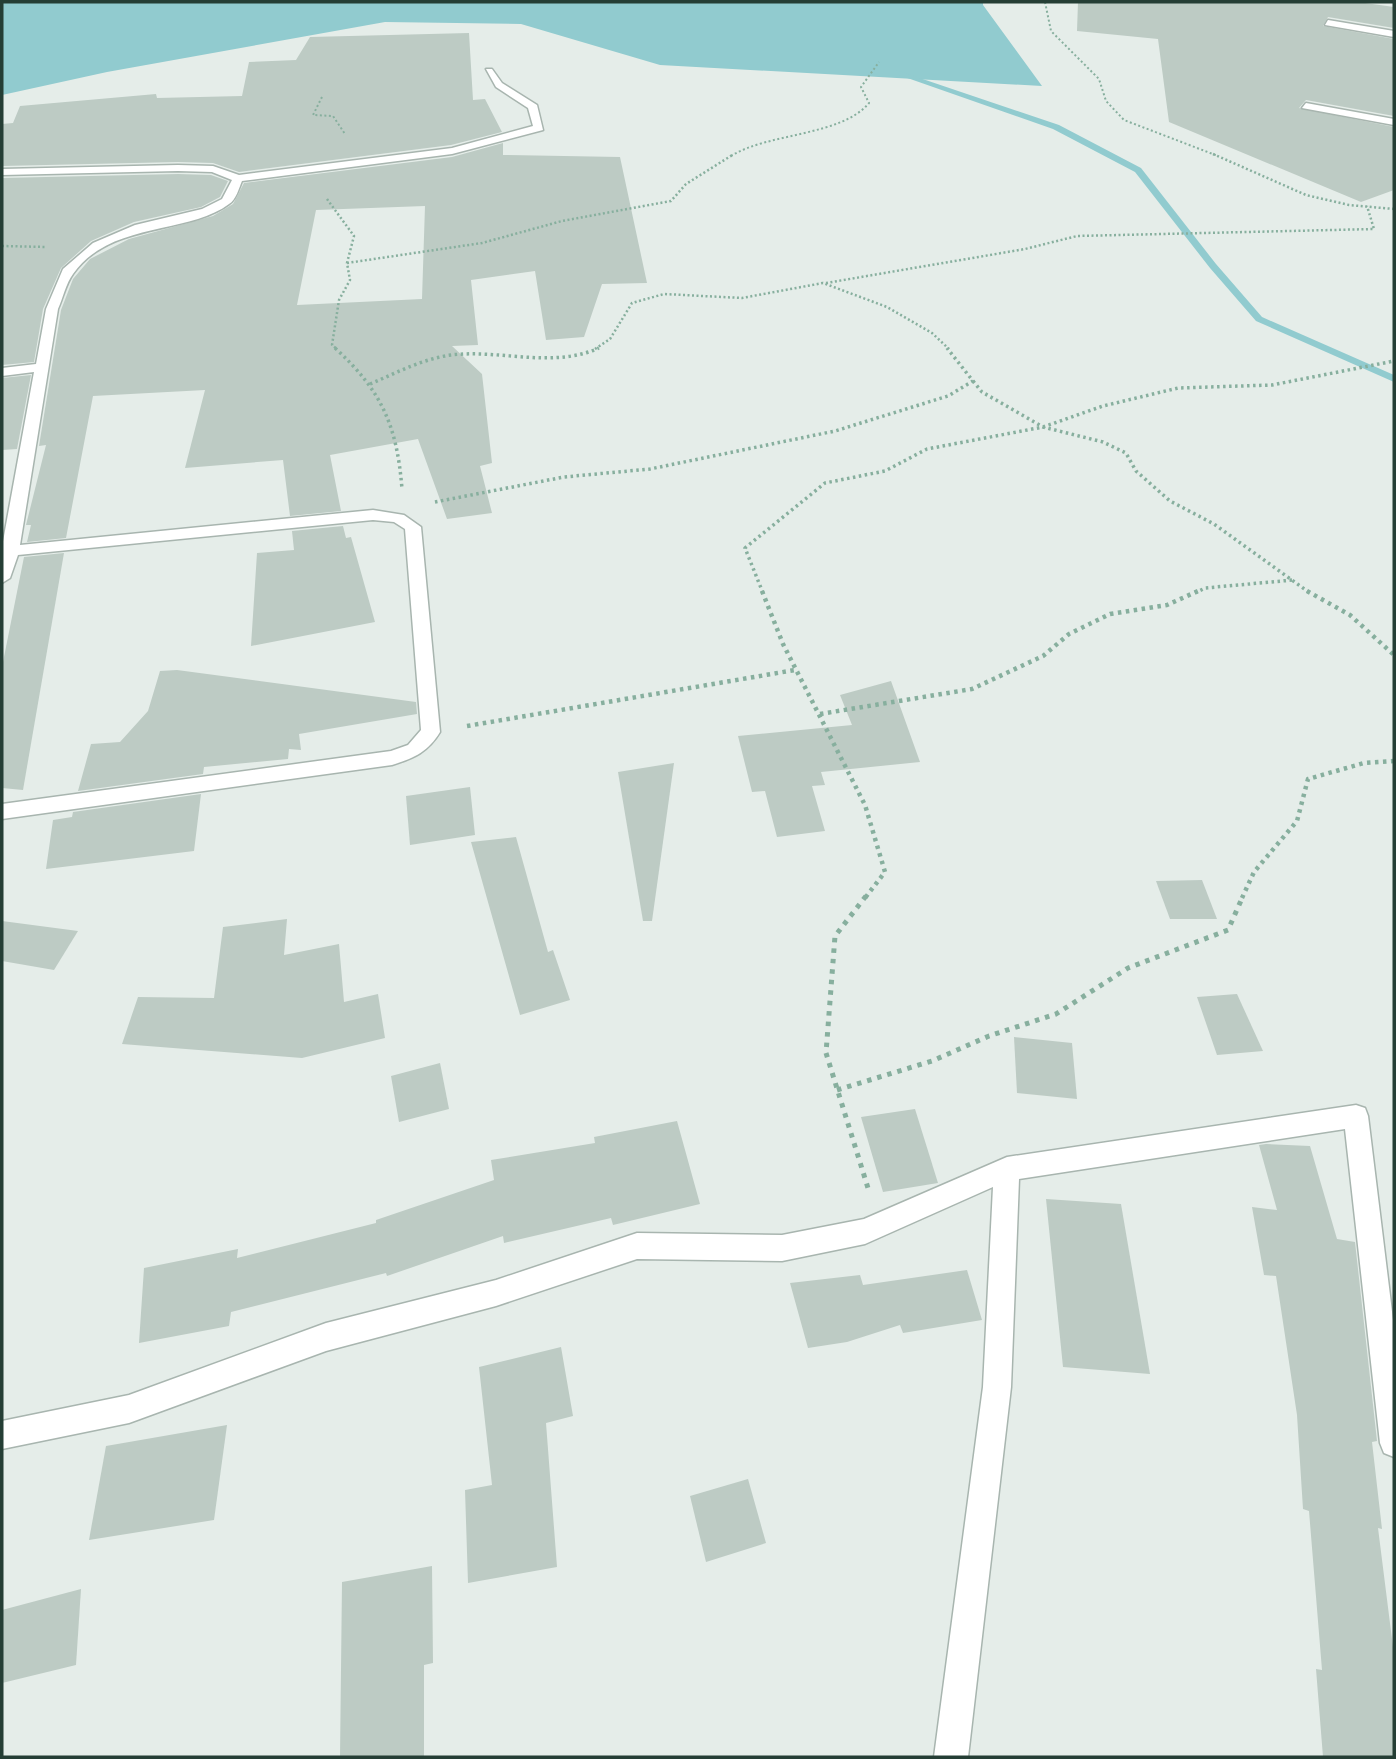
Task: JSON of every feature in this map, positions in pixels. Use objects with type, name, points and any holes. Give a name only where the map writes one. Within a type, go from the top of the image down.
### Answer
[{"type":"street","points":[[1328,23],[1394,34]]},
{"type":"street","points":[[2,172],[178,168],[213,169],[238,178],[452,151],[539,128],[533,107],[499,85],[489,71]]},
{"type":"street","points":[[1306,106],[1394,122]]},
{"type":"street","points":[[2,578],[52,309],[67,272],[97,246],[119,236],[206,212],[227,201],[238,178]]},
{"type":"street","points":[[2,372],[43,367]]},
{"type":"street","points":[[2,812],[392,758],[415,750],[431,732],[413,527],[399,513],[6,552]]},
{"type":"street","points":[[2,1435],[129,1409],[326,1337],[496,1293],[637,1246],[782,1248],[865,1231],[1007,1169],[1356,1116],[1394,1443]]},
{"type":"street","points":[[951,1757],[997,1387],[1007,1169]]},
{"type":"path","points":[[1045,2],[1051,31],[1099,79],[1106,101],[1124,120],[1230,160],[1306,195],[1394,209]]},
{"type":"path","points":[[347,263],[481,243],[562,221],[670,201],[686,184],[743,148],[800,135],[861,113],[869,103],[861,88],[879,62]]},
{"type":"path","points":[[322,97],[313,115],[333,116],[349,139],[347,156],[325,197],[354,236],[347,263],[350,280],[339,300],[332,345],[362,371],[390,416],[400,447],[399,513],[564,477],[650,469],[835,431],[948,396],[973,381]]},
{"type":"path","points":[[370,384],[451,355],[503,354],[550,359],[587,353],[603,346],[632,303],[664,294],[742,298],[1031,248],[1073,236],[1207,230],[1290,234],[1374,229],[1367,206]]},
{"type":"path","points":[[823,283],[887,307],[932,333],[958,358],[982,392],[1043,427],[1103,442],[1126,453],[1136,471],[1170,501],[1214,524],[1350,615],[1394,655]]},
{"type":"path","points":[[865,1231],[868,1187],[826,1053],[835,936],[885,872],[865,805],[820,714],[808,699],[745,548],[825,483],[885,471],[927,449],[1043,427],[1103,406],[1178,388],[1272,385],[1394,360]]},
{"type":"path","points":[[820,714],[892,700],[926,699],[972,689],[1043,656],[1069,634],[1110,614],[1167,605],[1205,588],[1294,580]]},
{"type":"path","points":[[431,732],[795,670]]},
{"type":"path","points":[[838,1090],[932,1062],[989,1035],[1056,1014],[1128,968],[1228,929],[1254,872],[1297,821],[1308,779],[1364,763],[1394,761]]},
{"type":"water","points":[[2,2],[983,2],[1042,86],[660,65],[521,24],[385,22],[107,72],[2,95]]},
{"type":"building","points":[[1078,2],[1358,2],[1394,7],[1394,28],[1328,17],[1323,26],[1394,39],[1394,116],[1306,100],[1299,108],[1394,127],[1394,190],[1361,202],[1169,122],[1158,39],[1077,31]]},
{"type":"building","points":[[469,33],[473,100],[485,99],[502,132],[451,145],[239,172],[213,163],[178,162],[2,166],[2,124],[13,123],[20,106],[156,94],[157,98],[242,96],[249,62],[296,60],[310,37]]},
{"type":"building","points":[[503,143],[503,155],[620,157],[647,283],[602,284],[584,337],[546,340],[535,271],[471,280],[478,345],[452,346],[482,374],[492,463],[480,466],[492,513],[447,519],[418,439],[330,455],[341,511],[290,516],[283,460],[185,468],[205,390],[93,396],[66,538],[27,542],[31,525],[26,525],[46,445],[39,446],[61,310],[73,279],[90,259],[129,239],[213,216],[233,204],[244,183],[452,157]],"holes":[[[425,206],[422,299],[297,305],[316,210]]]},
{"type":"building","points":[[211,175],[228,181],[220,197],[201,207],[134,222],[91,241],[61,268],[43,309],[34,362],[2,365],[2,178]]},
{"type":"building","points":[[31,375],[17,449],[2,450],[2,378]]},
{"type":"building","points":[[343,526],[346,538],[351,537],[375,622],[251,646],[257,553],[294,550],[292,531]]},
{"type":"building","points":[[64,553],[23,790],[2,788],[2,667],[24,557]]},
{"type":"building","points":[[177,670],[416,702],[417,714],[299,734],[301,750],[289,749],[288,759],[204,767],[203,774],[78,791],[91,744],[120,742],[148,711],[160,671]]},
{"type":"building","points":[[891,681],[920,762],[821,772],[825,785],[812,786],[825,831],[777,837],[765,791],[752,792],[738,736],[852,725],[840,695]]},
{"type":"building","points":[[674,763],[652,921],[643,921],[618,772]]},
{"type":"building","points":[[470,787],[475,835],[410,845],[406,796]]},
{"type":"building","points":[[201,794],[194,851],[46,869],[53,820],[72,817],[73,812]]},
{"type":"building","points":[[516,837],[548,952],[553,950],[570,1000],[520,1015],[471,842]]},
{"type":"building","points":[[1202,880],[1217,919],[1170,919],[1156,881]]},
{"type":"building","points":[[287,919],[284,955],[339,944],[344,1002],[378,994],[385,1038],[302,1058],[122,1044],[138,997],[214,998],[223,927]]},
{"type":"building","points":[[2,921],[78,931],[54,970],[2,961]]},
{"type":"building","points":[[1237,994],[1263,1051],[1217,1055],[1197,997]]},
{"type":"building","points":[[1014,1037],[1072,1043],[1077,1099],[1017,1093]]},
{"type":"building","points":[[440,1063],[449,1109],[399,1122],[391,1076]]},
{"type":"building","points":[[915,1109],[938,1183],[883,1192],[861,1117]]},
{"type":"building","points":[[677,1121],[700,1204],[613,1225],[611,1218],[504,1243],[503,1236],[387,1276],[386,1273],[231,1312],[229,1326],[139,1343],[144,1268],[238,1249],[237,1258],[376,1223],[376,1220],[494,1180],[491,1160],[595,1143],[594,1137]]},
{"type":"building","points":[[1259,1145],[1310,1146],[1337,1239],[1355,1242],[1377,1441],[1372,1442],[1382,1529],[1378,1528],[1394,1655],[1394,1757],[1323,1757],[1316,1669],[1322,1670],[1309,1511],[1303,1509],[1297,1415],[1276,1276],[1264,1275],[1252,1207],[1277,1210]]},
{"type":"building","points":[[1046,1199],[1121,1204],[1150,1374],[1063,1367]]},
{"type":"building","points":[[967,1270],[982,1320],[903,1333],[900,1325],[847,1342],[808,1348],[790,1283],[860,1275],[863,1285]]},
{"type":"building","points":[[561,1347],[573,1416],[546,1423],[557,1567],[468,1583],[465,1490],[492,1485],[479,1367]]},
{"type":"building","points":[[227,1425],[214,1520],[89,1540],[106,1446]]},
{"type":"building","points":[[748,1479],[766,1543],[706,1562],[690,1496]]},
{"type":"building","points":[[432,1566],[433,1663],[424,1665],[424,1757],[340,1757],[342,1582]]},
{"type":"building","points":[[81,1589],[76,1665],[2,1683],[2,1610]]},
{"type":"waterway","points":[[899,72],[1056,127],[1138,170],[1213,266],[1259,319],[1394,379]]}]
